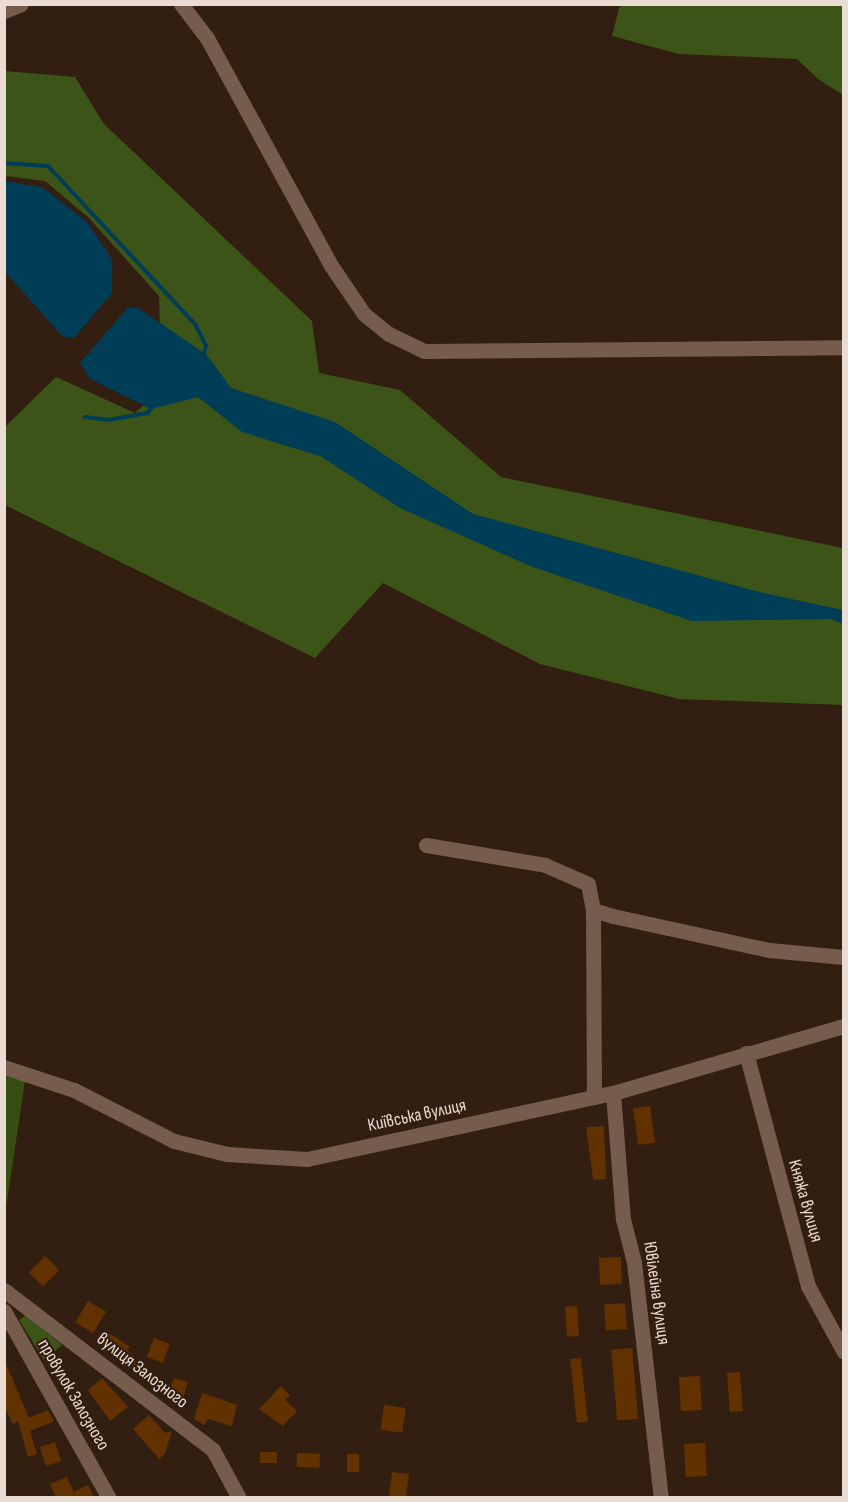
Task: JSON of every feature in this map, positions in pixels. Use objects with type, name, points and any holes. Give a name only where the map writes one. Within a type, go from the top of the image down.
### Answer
[{"type":"street","points":[[4,11],[21,4]]},
{"type":"street","points":[[181,4],[207,38],[330,264],[364,314],[389,334],[424,351],[843,347]]},
{"type":"street","points":[[426,845],[545,866],[588,884],[593,910],[594,1097]]},
{"type":"street","points":[[593,910],[769,950],[843,957]]},
{"type":"street","name":"Київська вулиця","points":[[4,1067],[74,1090],[174,1141],[227,1154],[308,1159],[613,1093],[843,1026]]},
{"type":"street","name":"Княжа вулиця","points":[[746,1053],[808,1286],[843,1352]]},
{"type":"street","name":"Ювілейна вулиця","points":[[613,1093],[623,1219],[634,1262],[660,1497]]},
{"type":"street","name":"вулиця Залозного","points":[[4,1290],[213,1450],[239,1497]]},
{"type":"street","name":"провулок Залозного","points":[[4,1311],[109,1497]]},
{"type":"green space","points":[[620,5],[843,5],[843,95],[818,79],[797,59],[679,54],[612,36]]},
{"type":"green space","points":[[5,71],[75,77],[104,124],[312,321],[319,373],[400,390],[501,477],[843,548],[843,705],[679,699],[540,664],[383,583],[315,658],[5,505],[5,427],[56,377],[135,413],[162,388],[159,296],[89,218],[45,181],[5,176]]},
{"type":"green space","points":[[5,1076],[25,1081],[5,1214]]},
{"type":"green space","points":[[26,1315],[62,1345],[44,1360],[19,1320]]},
{"type":"water","points":[[4,181],[42,187],[87,222],[112,259],[112,293],[74,338],[63,337],[5,272]]},
{"type":"water","points":[[128,307],[138,308],[207,355],[231,388],[335,422],[473,514],[759,592],[843,610],[843,624],[831,619],[692,621],[530,566],[400,508],[320,456],[242,432],[198,397],[151,409],[90,379],[80,363]]},
{"type":"building","points":[[650,1106],[655,1143],[638,1145],[633,1108]]},
{"type":"building","points":[[604,1126],[606,1179],[593,1180],[586,1127]]},
{"type":"building","points":[[45,1256],[59,1270],[43,1286],[29,1272]]},
{"type":"building","points":[[621,1257],[622,1284],[600,1285],[599,1258]]},
{"type":"building","points":[[88,1301],[106,1312],[93,1333],[75,1322]]},
{"type":"building","points":[[625,1303],[627,1329],[606,1330],[604,1304]]},
{"type":"building","points":[[577,1306],[579,1336],[567,1337],[565,1307]]},
{"type":"building","points":[[105,1330],[130,1347],[127,1350],[134,1357],[131,1361],[99,1340]]},
{"type":"building","points":[[154,1338],[170,1344],[163,1363],[147,1357]]},
{"type":"building","points":[[632,1348],[638,1419],[617,1421],[611,1350]]},
{"type":"building","points":[[581,1358],[588,1422],[577,1423],[570,1359]]},
{"type":"building","points":[[4,1359],[29,1418],[48,1410],[54,1421],[30,1431],[37,1454],[28,1457],[18,1421],[13,1424],[4,1406]]},
{"type":"building","points":[[137,1359],[170,1390],[174,1378],[188,1382],[182,1401],[161,1394],[131,1366]]},
{"type":"building","points":[[740,1372],[743,1411],[730,1412],[727,1373]]},
{"type":"building","points":[[700,1376],[702,1410],[681,1411],[679,1377]]},
{"type":"building","points":[[102,1378],[128,1407],[110,1421],[88,1390]]},
{"type":"building","points":[[281,1386],[290,1395],[285,1400],[297,1411],[283,1426],[259,1409]]},
{"type":"building","points":[[202,1393],[237,1405],[232,1426],[208,1419],[204,1425],[194,1419]]},
{"type":"building","points":[[384,1405],[406,1408],[402,1433],[381,1430]]},
{"type":"building","points":[[149,1415],[165,1433],[172,1431],[165,1453],[159,1459],[133,1429]]},
{"type":"building","points":[[55,1442],[61,1461],[46,1466],[40,1447]]},
{"type":"building","points":[[705,1443],[707,1476],[686,1477],[684,1444]]},
{"type":"building","points":[[260,1452],[277,1452],[277,1463],[260,1463]]},
{"type":"building","points":[[297,1453],[320,1454],[319,1468],[297,1467]]},
{"type":"building","points":[[347,1454],[359,1454],[359,1472],[347,1472]]},
{"type":"building","points":[[392,1472],[409,1474],[406,1498],[389,1497]]},
{"type":"building","points":[[67,1477],[74,1492],[88,1485],[94,1497],[56,1497],[50,1484]]},
{"type":"waterway","points":[[4,163],[48,166],[195,324],[206,346],[203,357]]},
{"type":"waterway","points":[[85,417],[108,420],[147,413],[153,407]]}]
